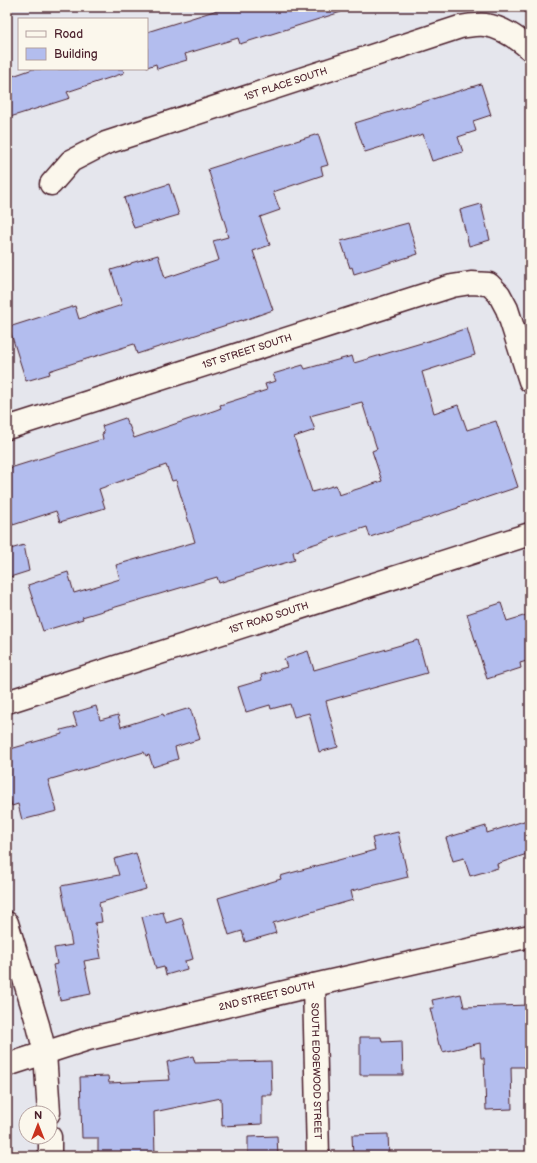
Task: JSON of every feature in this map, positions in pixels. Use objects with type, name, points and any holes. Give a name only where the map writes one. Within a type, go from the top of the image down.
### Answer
[{"type":"street","name":"1ST PLACE SOUTH","points":[[51,184],[71,161],[106,143],[460,27],[485,25],[502,30],[518,39],[530,49]]},
{"type":"street","name":"1ST STREET SOUTH","points":[[7,428],[452,286],[471,283],[489,284],[499,294],[507,309],[530,381]]},
{"type":"street","name":"1ST ROAD SOUTH","points":[[7,702],[530,534]]},
{"type":"street","points":[[7,923],[45,1053],[48,1105]]},
{"type":"street","name":"2ND STREET SOUTH","points":[[7,1065],[88,1039],[314,985],[530,936]]},
{"type":"street","name":"SOUTH EDGEWOOD STREET","points":[[314,985],[318,1156]]},
{"type":"street","points":[[50,1145],[50,1156]]},
{"type":"building","points":[[227,7],[340,7],[341,12],[240,44],[238,38],[185,54],[187,60],[157,69],[156,64],[148,67],[148,32]]},
{"type":"building","points":[[30,70],[123,70],[124,73],[67,92],[70,98],[7,118],[7,78]]},
{"type":"building","points":[[481,84],[491,115],[473,121],[476,131],[458,137],[463,152],[432,161],[423,134],[365,152],[355,123]]},
{"type":"building","points":[[318,134],[328,165],[321,167],[323,175],[273,192],[280,210],[260,217],[270,245],[253,251],[273,310],[137,354],[134,344],[49,371],[50,374],[26,381],[9,327],[75,306],[79,319],[122,305],[111,270],[131,263],[158,255],[165,278],[219,260],[213,241],[228,237],[208,169]]},
{"type":"building","points":[[169,184],[179,215],[134,228],[124,198]]},
{"type":"building","points":[[481,204],[490,240],[469,246],[460,210]]},
{"type":"building","points":[[408,223],[418,254],[354,274],[352,267],[350,268],[341,241]]},
{"type":"building","points":[[467,328],[475,355],[422,372],[434,413],[458,405],[467,430],[496,421],[518,487],[370,537],[367,527],[299,549],[293,552],[295,560],[271,566],[219,583],[217,577],[82,617],[83,619],[43,631],[28,585],[68,572],[74,593],[120,579],[116,565],[195,542],[176,480],[172,481],[166,465],[99,489],[105,508],[60,522],[56,511],[13,525],[7,506],[7,469],[103,439],[102,434],[104,433],[102,426],[125,418],[134,438],[216,410],[221,408],[220,405],[267,390],[265,384],[276,381],[273,374],[303,365],[305,369],[352,356],[354,363]],"holes":[[[362,402],[377,449],[372,451],[382,481],[339,495],[336,485],[312,492],[294,437],[315,430],[310,416]]]},
{"type":"building","points":[[24,545],[29,571],[7,578],[7,550]]},
{"type":"building","points":[[501,603],[507,621],[530,614],[530,660],[520,663],[521,668],[487,679],[467,614]]},
{"type":"building","points":[[418,640],[427,673],[326,701],[338,747],[319,752],[309,713],[294,717],[290,704],[271,709],[270,705],[246,712],[238,687],[262,680],[261,675],[287,667],[284,659],[308,651],[314,670]]},
{"type":"building","points":[[96,706],[100,720],[118,715],[121,727],[163,714],[164,716],[190,708],[200,739],[175,747],[178,759],[153,767],[149,755],[146,756],[144,752],[48,780],[57,811],[22,820],[18,804],[12,806],[7,789],[7,750],[62,734],[61,730],[77,726],[73,713]]},
{"type":"building","points":[[530,819],[530,853],[497,864],[498,868],[470,876],[464,858],[453,861],[446,838],[486,826],[487,833]]},
{"type":"building","points":[[398,832],[408,877],[351,891],[353,900],[273,923],[276,933],[245,942],[242,931],[229,935],[218,898],[281,879],[280,876],[375,850],[372,838]]},
{"type":"building","points":[[136,853],[146,889],[99,903],[102,922],[95,923],[101,958],[84,961],[91,994],[60,1000],[53,965],[57,964],[54,948],[72,945],[61,886],[119,875],[114,859]]},
{"type":"building","points":[[163,912],[166,923],[182,918],[193,959],[185,961],[187,969],[166,975],[164,967],[156,969],[142,917]]},
{"type":"building","points":[[461,994],[464,1007],[530,1005],[530,1067],[511,1067],[512,1109],[486,1110],[484,1058],[481,1058],[480,1043],[443,1052],[441,1045],[439,1045],[430,1008],[434,1008],[432,1000]]},
{"type":"building","points":[[360,1037],[381,1037],[382,1042],[402,1041],[403,1075],[360,1075]]},
{"type":"building","points":[[193,1056],[195,1063],[271,1061],[272,1095],[262,1095],[262,1124],[222,1126],[221,1098],[154,1112],[155,1156],[98,1156],[98,1138],[82,1138],[80,1077],[108,1076],[109,1083],[170,1080],[167,1062]]},
{"type":"building","points":[[388,1134],[389,1156],[353,1156],[352,1135]]},
{"type":"building","points":[[277,1136],[278,1156],[248,1156],[248,1137]]}]
